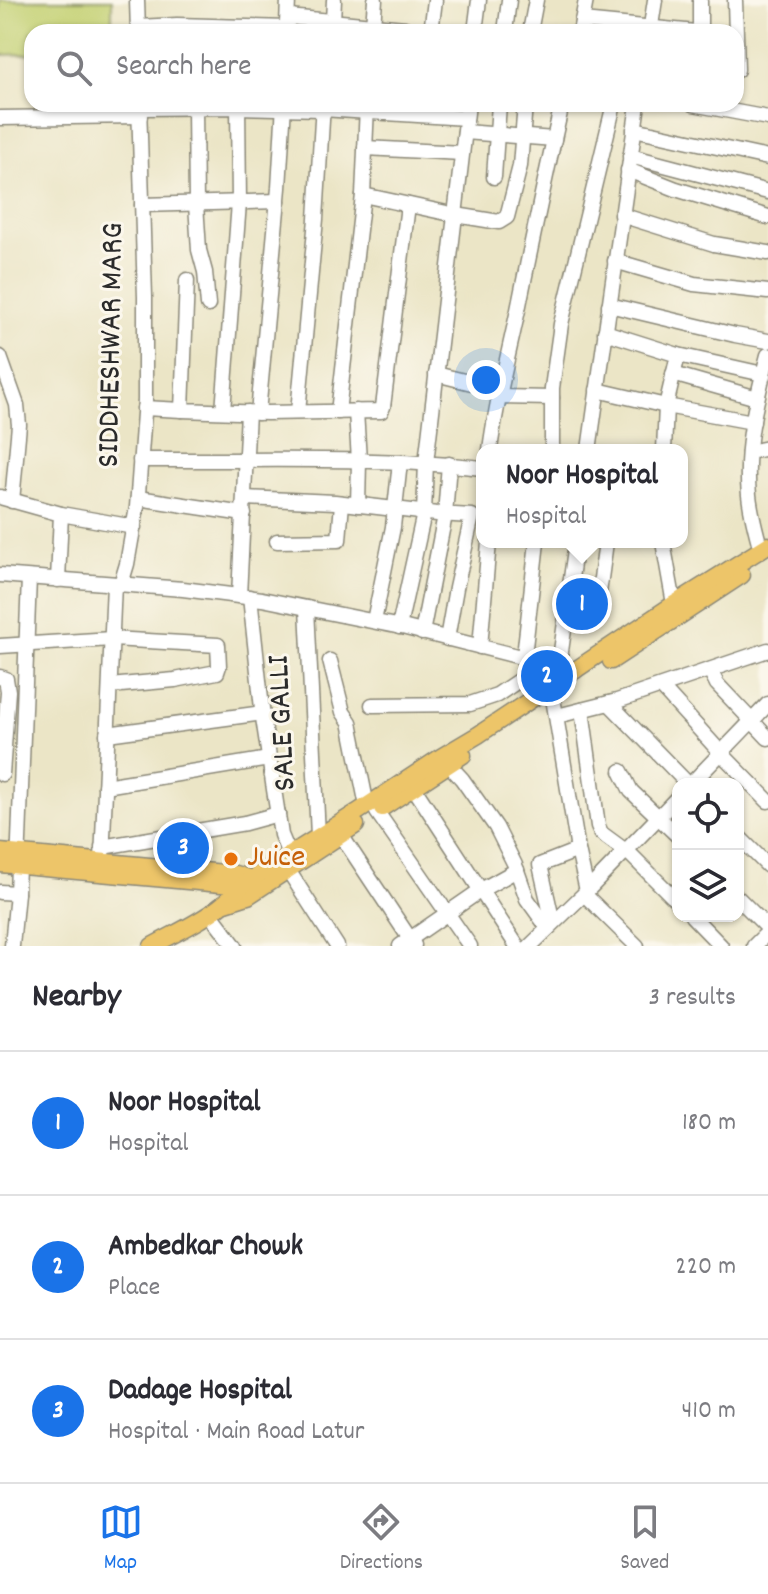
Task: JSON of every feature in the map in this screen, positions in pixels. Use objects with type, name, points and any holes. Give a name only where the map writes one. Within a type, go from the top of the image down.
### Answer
[{"type":"main road","points":[[152,946],[289,862],[341,835],[372,809],[674,604],[766,551]]},
{"type":"main road","points":[[289,862],[318,836],[414,788],[553,698],[766,551]]},
{"type":"main road","points":[[8,857],[102,854],[235,874],[250,887]]},
{"type":"main road","points":[[8,857],[250,887]]},
{"type":"street","points":[[137,0],[138,24]]},
{"type":"street","points":[[287,24],[288,0]]},
{"type":"street","points":[[333,21],[334,0]]},
{"type":"street","points":[[373,24],[375,0]]},
{"type":"street","points":[[432,24],[435,0]]},
{"type":"street","points":[[476,24],[479,0]]},
{"type":"street","points":[[506,24],[509,0]]},
{"type":"street","points":[[532,24],[536,0]]},
{"type":"street","points":[[582,24],[586,0]]},
{"type":"street","points":[[651,24],[655,0]]},
{"type":"street","points":[[698,24],[700,0]]},
{"type":"street","points":[[735,0],[736,24]]},
{"type":"street","points":[[305,24],[333,21],[363,24]]},
{"type":"street","points":[[0,118],[104,112]]},
{"type":"street","name":"SIDDHESHWAR MARG","points":[[102,854],[112,639],[118,584],[127,564],[134,527],[144,408],[145,297],[139,112]]},
{"type":"street","points":[[195,112],[199,250],[208,305]]},
{"type":"street","points":[[223,411],[236,266],[238,112]]},
{"type":"street","points":[[284,112],[278,201],[247,461],[245,597],[281,835],[289,862],[337,946]]},
{"type":"street","points":[[298,412],[316,219],[322,112]]},
{"type":"street","points":[[338,412],[363,195],[366,112]]},
{"type":"street","points":[[406,112],[466,118],[497,134],[554,139]]},
{"type":"street","points":[[494,177],[498,112]]},
{"type":"street","points":[[363,195],[499,222],[507,217],[516,185],[525,112]]},
{"type":"street","points":[[491,444],[528,254],[560,112]]},
{"type":"street","points":[[552,444],[552,398],[561,324],[612,112]]},
{"type":"street","points":[[590,444],[637,112]]},
{"type":"street","points":[[736,112],[768,118]]},
{"type":"street","points":[[399,627],[424,513],[426,463],[466,118]]},
{"type":"street","points":[[634,129],[768,158]]},
{"type":"street","points":[[365,148],[462,153]]},
{"type":"street","points":[[629,163],[768,192]]},
{"type":"street","points":[[629,163],[676,189],[768,217]]},
{"type":"street","points":[[142,205],[278,201]]},
{"type":"street","points":[[144,408],[253,412],[381,411],[408,205]]},
{"type":"street","points":[[621,215],[714,244],[768,253]]},
{"type":"street","points":[[615,261],[694,284],[768,292]]},
{"type":"street","points":[[182,410],[187,280]]},
{"type":"street","points":[[609,305],[768,341]]},
{"type":"street","points":[[605,332],[764,379]]},
{"type":"street","points":[[664,444],[666,406],[678,355]]},
{"type":"street","points":[[766,551],[749,494],[749,452],[768,355]]},
{"type":"street","points":[[0,357],[17,405],[19,425],[6,499],[61,514],[134,527]]},
{"type":"street","points":[[436,374],[499,394],[552,398]]},
{"type":"street","points":[[673,374],[758,410]]},
{"type":"street","points":[[597,390],[666,406],[758,410]]},
{"type":"street","points":[[356,411],[358,505]]},
{"type":"street","points":[[749,452],[768,448]]},
{"type":"street","points":[[140,460],[315,459],[476,467]]},
{"type":"street","points":[[374,621],[395,509],[400,462]]},
{"type":"street","points":[[422,633],[445,515],[449,464]]},
{"type":"street","points":[[138,498],[244,514]]},
{"type":"street","points":[[245,498],[342,503],[472,516],[447,639]]},
{"type":"street","points":[[277,541],[339,540],[342,503]]},
{"type":"street","points":[[58,580],[61,514]]},
{"type":"street","points":[[480,647],[488,548]]},
{"type":"street","points":[[524,656],[536,548]]},
{"type":"street","points":[[372,705],[470,704],[497,695],[552,664],[575,548]]},
{"type":"street","points":[[595,622],[605,548]]},
{"type":"street","points":[[664,548],[674,604]]},
{"type":"street","points":[[0,575],[245,597],[374,621],[576,671]]},
{"type":"street","points":[[12,946],[17,893],[8,857],[21,790],[29,578]]},
{"type":"street","name":"SALE GALLI","points":[[307,608],[318,836]]},
{"type":"street","points":[[0,646],[112,639],[218,645],[217,672],[175,680],[110,686]]},
{"type":"street","points":[[557,716],[661,687],[768,650]]},
{"type":"street","points":[[330,661],[343,712],[350,722],[372,809],[470,946]]},
{"type":"street","points":[[710,670],[717,684],[768,738]]},
{"type":"street","points":[[0,677],[6,679],[8,691],[1,772],[11,785],[21,790]]},
{"type":"street","points":[[661,687],[768,801]]},
{"type":"street","points":[[553,698],[585,893],[637,946]]},
{"type":"street","points":[[609,703],[684,778]]},
{"type":"street","points":[[696,778],[768,704]]},
{"type":"street","points":[[582,710],[601,833],[625,851],[672,896]]},
{"type":"street","points":[[107,734],[263,713]]},
{"type":"street","points":[[105,786],[269,759]]},
{"type":"street","points":[[449,765],[496,827],[527,899],[551,926]]},
{"type":"street","points":[[621,771],[631,791],[672,830]]},
{"type":"street","points":[[414,788],[517,946]]},
{"type":"street","points":[[530,946],[672,803]]},
{"type":"street","points":[[102,854],[278,814]]},
{"type":"street","points":[[341,835],[408,944],[447,913],[517,870]]},
{"type":"street","points":[[744,842],[768,866]]},
{"type":"street","points":[[551,926],[540,865],[578,850]]},
{"type":"street","points":[[0,892],[17,893]]},
{"type":"street","points":[[744,904],[768,930],[754,946]]},
{"type":"street","points":[[217,908],[235,946]]},
{"type":"street","points":[[698,922],[721,946]]},
{"type":"green space","points":[[0,0],[112,0],[112,24],[24,24],[24,54],[0,55]]},
{"type":"place","name":"Noor Hospital","points":[[582,604]]},
{"type":"place","name":"Ambedkar Chowk","points":[[547,676]]},
{"type":"place","name":"Dadage Hospital","points":[[183,848]]},
{"type":"place","name":"Juice","points":[[231,859]]}]
